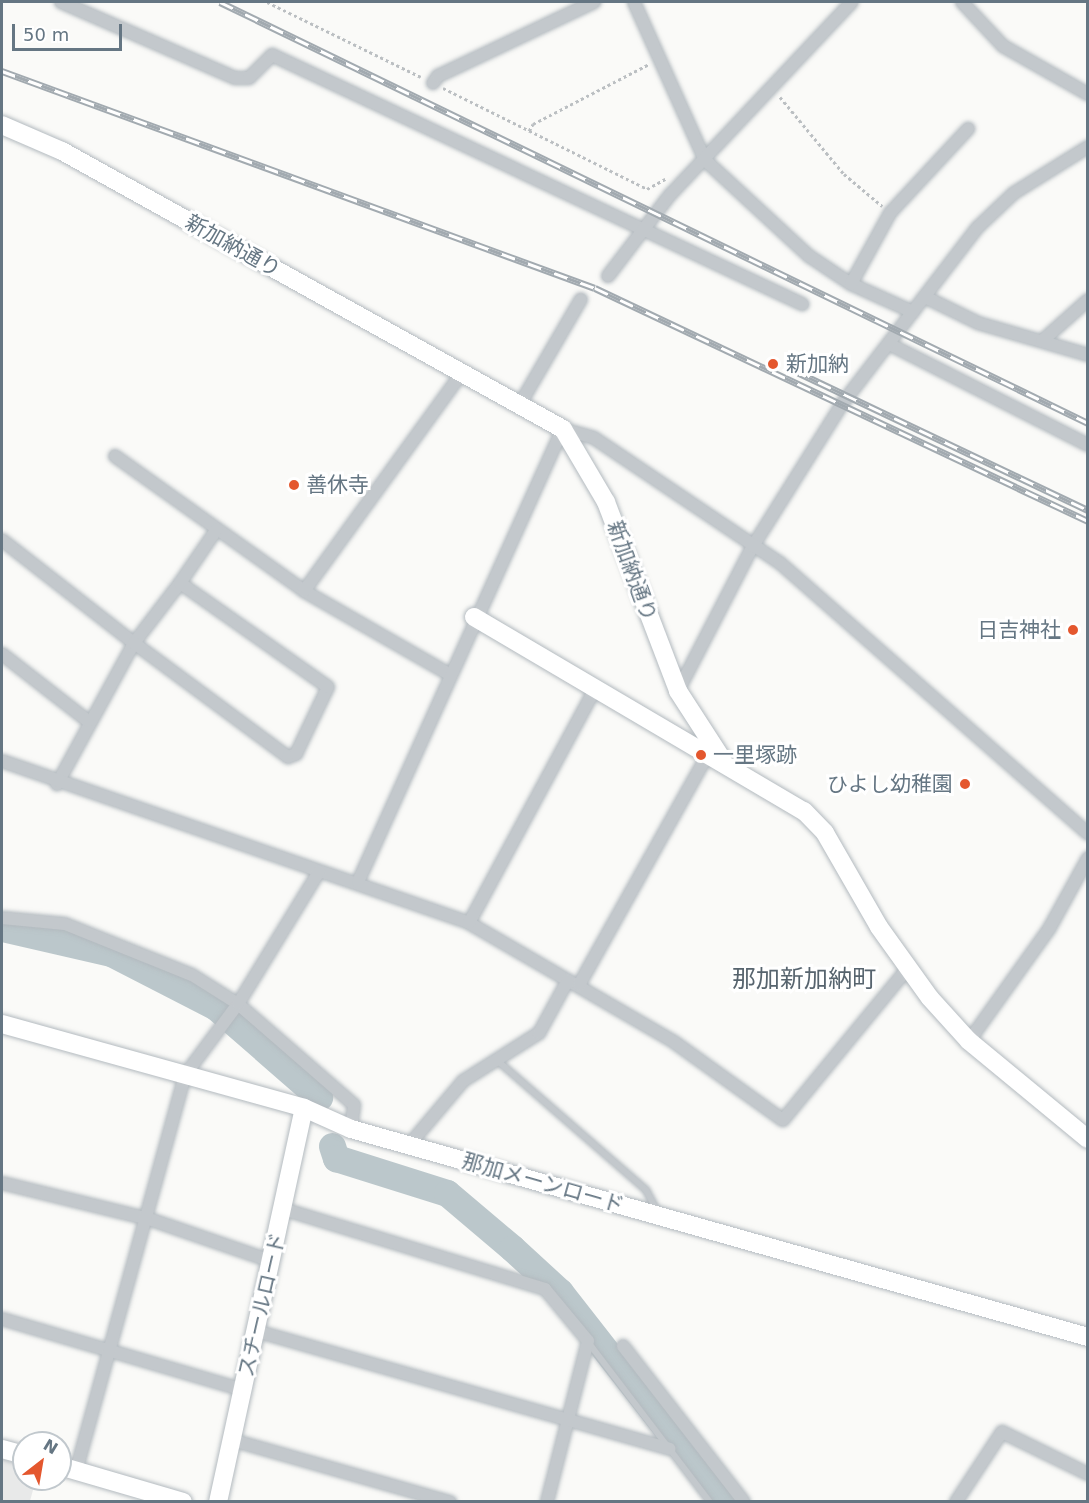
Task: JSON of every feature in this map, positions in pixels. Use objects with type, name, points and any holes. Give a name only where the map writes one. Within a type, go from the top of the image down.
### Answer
[{"type":"street","points":[[61,2],[236,78],[249,78],[272,55],[642,232],[802,304]]},
{"type":"street","points":[[433,83],[438,76],[594,2]]},
{"type":"street","points":[[634,2],[705,160],[809,256],[851,285],[913,312]]},
{"type":"street","points":[[608,276],[642,232],[705,160],[852,2]]},
{"type":"street","points":[[962,2],[1003,46],[1088,94]]},
{"type":"street","name":"新加納通り","points":[[2,125],[62,151],[563,429],[606,502],[678,691],[715,756]]},
{"type":"street","points":[[851,285],[890,213],[968,129]]},
{"type":"street","points":[[678,691],[753,546],[827,426],[977,228],[1014,193],[1088,147]]},
{"type":"street","points":[[925,297],[978,323],[1088,355]]},
{"type":"street","points":[[520,404],[581,299]]},
{"type":"street","points":[[1042,341],[1088,300]]},
{"type":"street","points":[[889,344],[1088,445]]},
{"type":"street","points":[[304,591],[462,373]]},
{"type":"street","points":[[358,882],[474,616],[563,429],[594,438],[780,563],[1088,834]]},
{"type":"street","points":[[115,456],[304,591],[449,674]]},
{"type":"street","points":[[57,784],[88,721],[134,643],[180,583],[217,529]]},
{"type":"street","points":[[2,540],[134,643],[288,757],[296,754],[328,687],[180,583]]},
{"type":"street","points":[[474,616],[595,689],[779,793],[825,834],[907,969],[969,1041],[1088,1139]]},
{"type":"street","points":[[2,654],[88,721]]},
{"type":"street","points":[[468,923],[595,689]]},
{"type":"street","points":[[409,1145],[463,1081],[499,1062],[539,1033],[574,983],[715,756]]},
{"type":"street","points":[[2,761],[57,784],[319,872],[358,882],[468,923],[674,1042],[783,1120],[907,969]]},
{"type":"street","points":[[969,1041],[1049,929],[1088,858]]},
{"type":"street","points":[[72,1458],[112,1351],[185,1075],[234,1009],[319,872]]},
{"type":"street","points":[[2,918],[65,924],[141,951],[234,1009],[354,1105],[351,1130]]},
{"type":"street","name":"那加メーンロード","points":[[2,1024],[304,1108],[351,1130],[1088,1336]]},
{"type":"street","name":"スチールロード","points":[[218,1502],[304,1108]]},
{"type":"street","points":[[2,1182],[148,1218],[271,1261]]},
{"type":"street","points":[[283,1209],[530,1281],[545,1289],[588,1341],[547,1502]]},
{"type":"street","points":[[2,1319],[243,1390]]},
{"type":"street","points":[[256,1331],[669,1449]]},
{"type":"street","points":[[623,1346],[744,1502]]},
{"type":"street","points":[[956,1502],[1002,1432],[1088,1474]]},
{"type":"street","points":[[232,1440],[450,1502]]},
{"type":"street","points":[[72,1470],[183,1502]]},
{"type":"lane","points":[[499,1062],[646,1190],[659,1216]]},
{"type":"lane","points":[[588,1341],[710,1502]]},
{"type":"path","points":[[267,2],[647,189],[673,173]]},
{"type":"path","points":[[530,130],[533,124],[659,59]]},
{"type":"path","points":[[771,88],[844,174],[890,213]]},
{"type":"shaded area","points":[[2,1459],[12,1462],[12,1491],[33,1491],[30,1501],[2,1501]]},
{"type":"waterway","points":[[2,928],[111,953],[216,1007],[319,1097]]},
{"type":"waterway","points":[[332,1146],[336,1158],[447,1193],[512,1248],[560,1292],[724,1502]]},
{"type":"railway","points":[[220,2],[1088,423]]},
{"type":"railway","points":[[2,71],[595,288],[1088,521]]},
{"type":"railway","points":[[793,370],[1088,510]]},
{"type":"place","name":"新加納","points":[[773,364]]},
{"type":"place","name":"善休寺","points":[[294,485]]},
{"type":"place","name":"日吉神社","points":[[1073,630]]},
{"type":"place","name":"一里塚跡","points":[[701,755]]},
{"type":"place","name":"ひよし幼稚園","points":[[965,784]]},
{"type":"district","name":"那加新加納町","points":[[804,980]]}]
